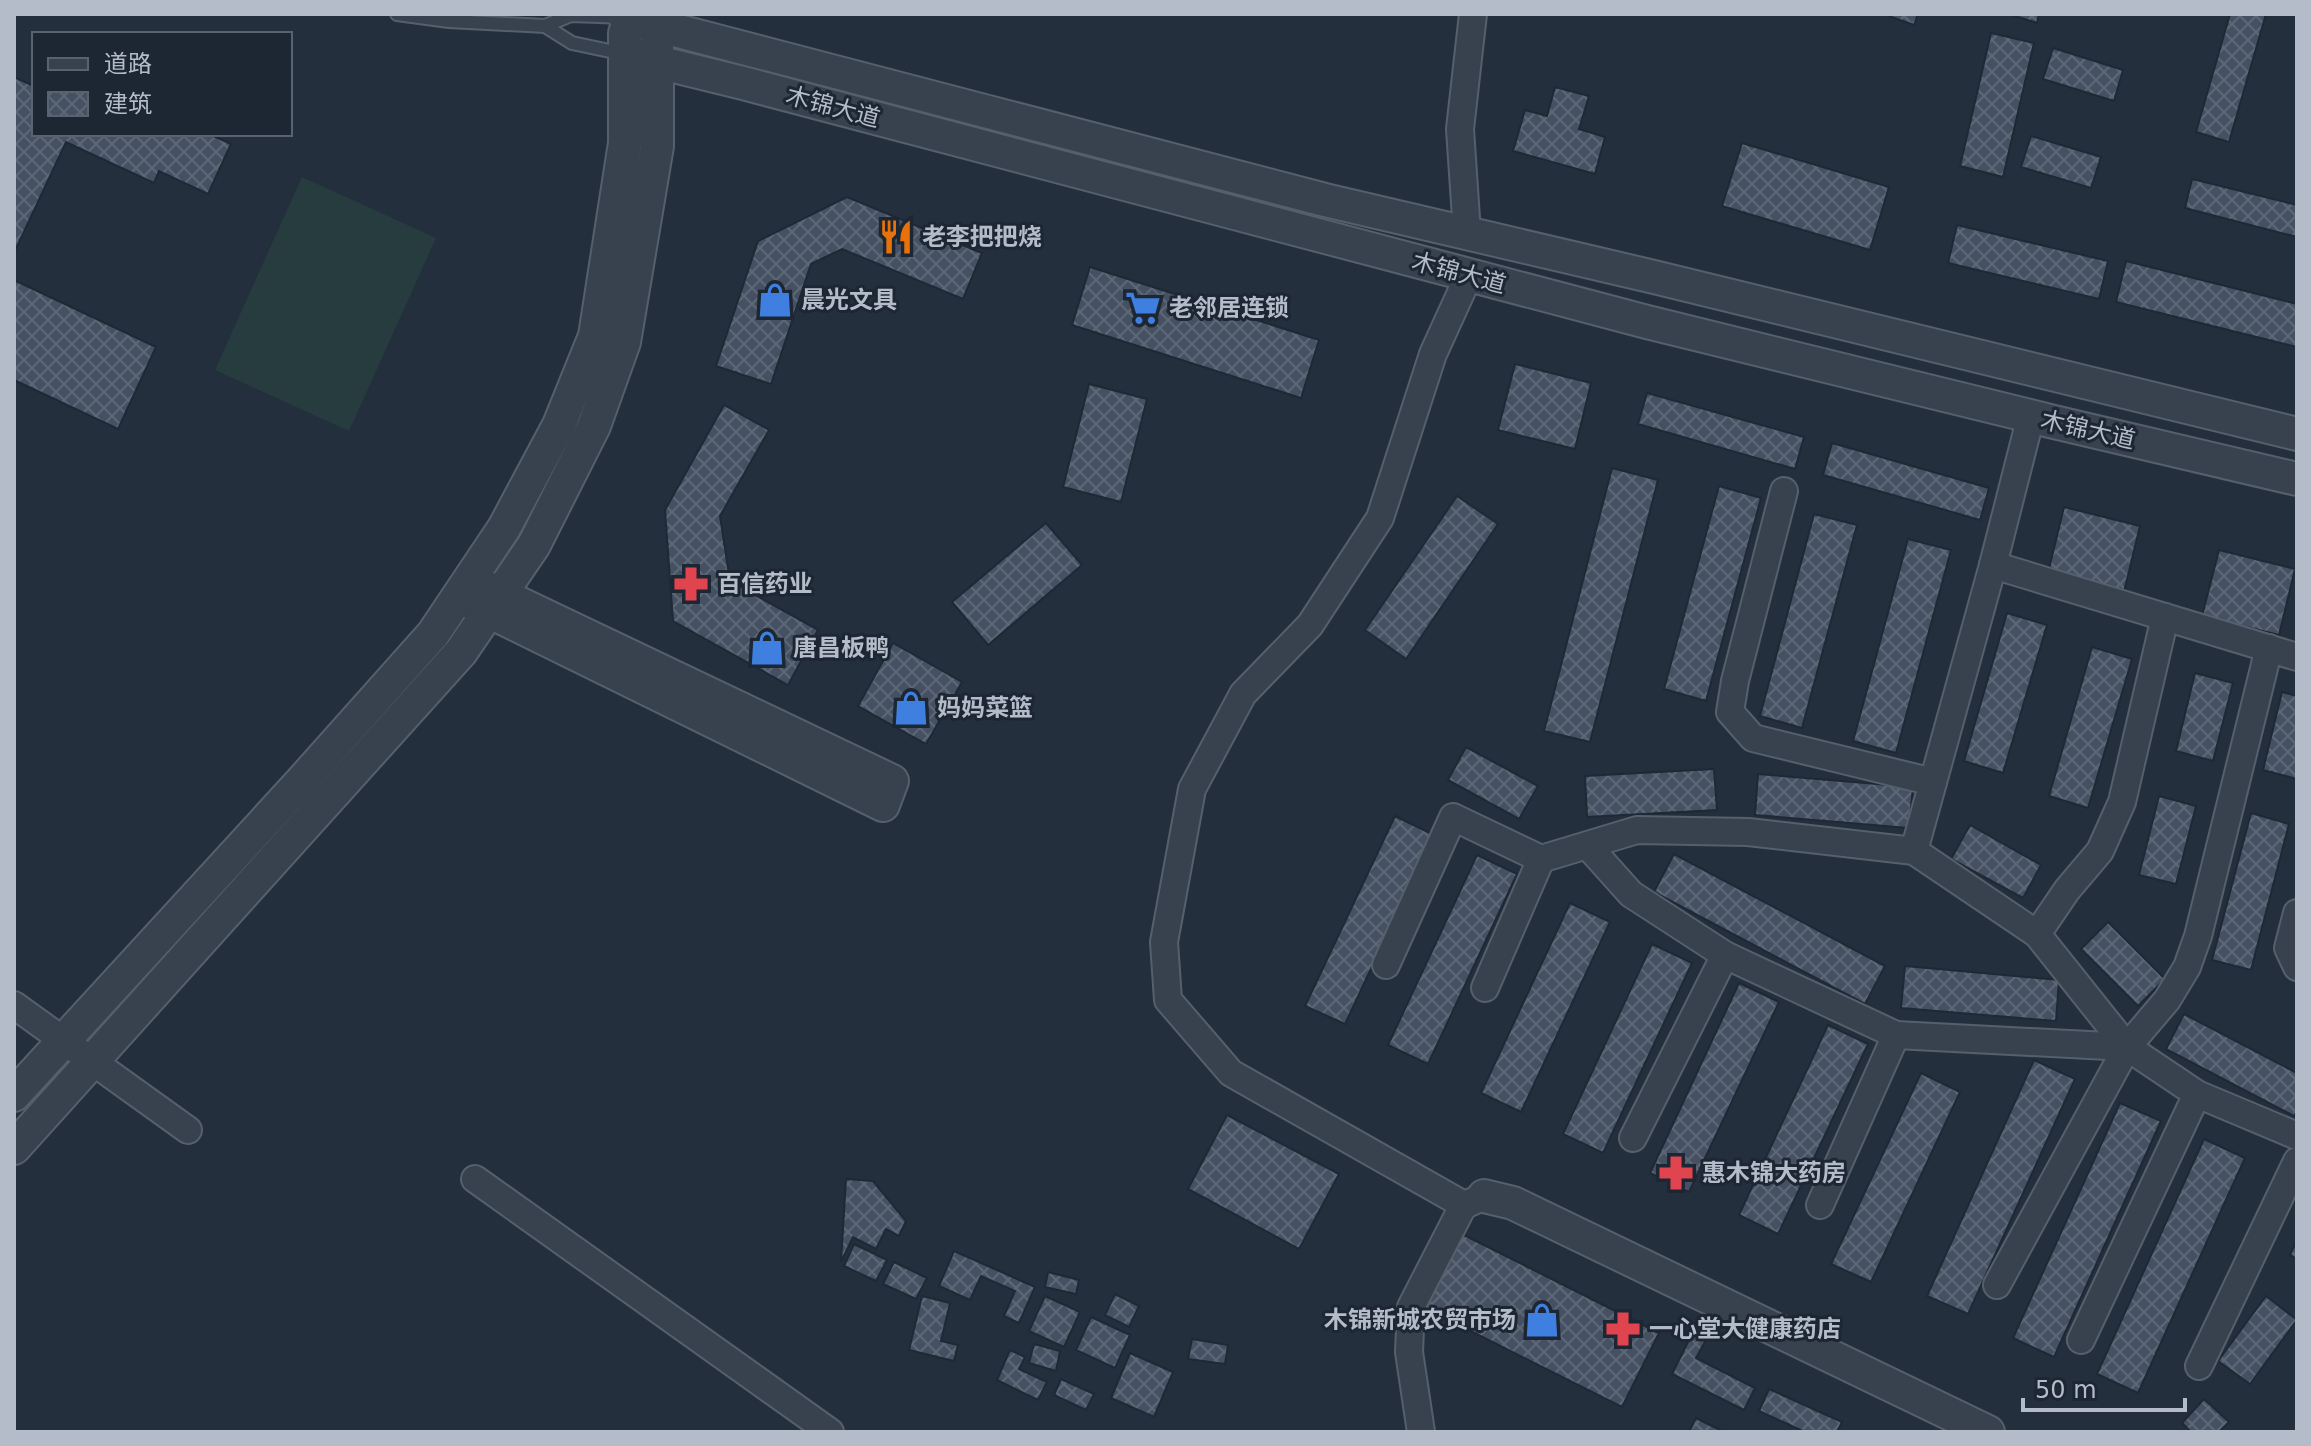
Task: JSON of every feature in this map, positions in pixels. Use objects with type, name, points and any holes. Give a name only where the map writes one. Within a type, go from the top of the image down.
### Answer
[{"type":"street","points":[[1467,233],[1460,129],[1473,14]]},
{"type":"street","points":[[14,1095],[433,634],[504,528],[559,425],[595,336],[625,143],[625,16]]},
{"type":"street","name":"木锦大道","points":[[625,16],[657,20],[1325,200],[2297,434]]},
{"type":"street","points":[[14,1148],[461,652],[534,545],[594,426],[624,342],[657,146],[657,20]]},
{"type":"street","name":"木锦大道","points":[[625,54],[1647,322],[2297,479]]},
{"type":"street","points":[[1469,275],[1433,354],[1380,518],[1310,625],[1243,694],[1192,789],[1164,942],[1168,1000],[1231,1073],[1474,1200],[1513,1203],[1988,1432]]},
{"type":"street","points":[[1914,851],[2031,416]]},
{"type":"street","points":[[1784,491],[1735,681],[1730,712],[1753,738],[1933,782]]},
{"type":"street","points":[[1993,565],[2297,657]]},
{"type":"street","points":[[464,588],[892,781],[883,805],[495,603]]},
{"type":"street","points":[[2037,934],[2067,890],[2100,851],[2122,802],[2165,617]]},
{"type":"street","points":[[1997,1285],[2127,1047],[2167,1000],[2187,967],[2198,936],[2269,648]]},
{"type":"street","points":[[1386,965],[1453,817],[1541,859],[1637,830],[1748,832],[1914,851],[2037,934],[2127,1047],[2197,1094],[2297,1136]]},
{"type":"street","points":[[1588,846],[1631,894],[1725,955],[1896,1035],[2127,1047]]},
{"type":"street","points":[[1485,988],[1541,859]]},
{"type":"street","points":[[2297,913],[2288,948],[2297,967]]},
{"type":"street","points":[[1633,1138],[1725,955]]},
{"type":"street","points":[[14,1005],[188,1130]]},
{"type":"street","points":[[1820,1205],[1896,1035]]},
{"type":"street","points":[[2081,1340],[2197,1094]]},
{"type":"street","points":[[2199,1366],[2297,1161]]},
{"type":"street","points":[[475,1179],[830,1432]]},
{"type":"street","points":[[1421,1432],[1409,1352],[1411,1307],[1474,1200]]},
{"type":"lane","points":[[397,14],[449,21],[545,26],[571,15],[625,16]]},
{"type":"lane","points":[[545,26],[572,43],[625,54]]},
{"type":"green space","points":[[302,177],[436,238],[349,431],[215,370]]},
{"type":"building","points":[[1883,14],[1918,14],[1914,25]]},
{"type":"building","points":[[2009,14],[2039,14],[2037,23]]},
{"type":"building","points":[[2230,14],[2266,14],[2229,142],[2196,132]]},
{"type":"building","points":[[1991,33],[2034,43],[2003,177],[1960,166]]},
{"type":"building","points":[[2053,48],[2123,70],[2114,101],[2043,79]]},
{"type":"building","points":[[14,77],[32,85],[32,136],[213,136],[231,144],[208,194],[159,171],[154,183],[66,142],[14,253]]},
{"type":"building","points":[[1555,87],[1589,96],[1579,129],[1605,137],[1595,174],[1513,151],[1525,110],[1547,116]]},
{"type":"building","points":[[2031,136],[2101,157],[2091,188],[2021,167]]},
{"type":"building","points":[[1742,143],[1889,187],[1870,250],[1722,206]]},
{"type":"building","points":[[2192,179],[2297,205],[2297,237],[2185,208]]},
{"type":"building","points":[[847,197],[982,253],[963,299],[842,249],[811,264],[771,384],[716,366],[758,241]]},
{"type":"building","points":[[1957,225],[2108,261],[2099,299],[1948,263]]},
{"type":"building","points":[[2126,261],[2297,304],[2297,347],[2116,302]]},
{"type":"building","points":[[1090,267],[1319,340],[1301,398],[1072,325]]},
{"type":"building","points":[[14,280],[156,347],[118,429],[14,380]]},
{"type":"building","points":[[1515,364],[1591,383],[1575,449],[1498,430]]},
{"type":"building","points":[[1089,384],[1147,399],[1121,502],[1063,487]]},
{"type":"building","points":[[1647,393],[1804,437],[1795,469],[1638,424]]},
{"type":"building","points":[[724,405],[769,430],[720,516],[730,581],[818,630],[788,685],[673,621],[665,510]]},
{"type":"building","points":[[1832,443],[1989,488],[1980,520],[1823,475]]},
{"type":"building","points":[[1612,468],[1658,480],[1590,742],[1544,731]]},
{"type":"building","points":[[1719,486],[1761,498],[1706,701],[1664,689]]},
{"type":"building","points":[[1457,496],[1498,524],[1406,659],[1365,630]]},
{"type":"building","points":[[2064,507],[2140,526],[2124,592],[2048,573]]},
{"type":"building","points":[[1814,514],[1857,525],[1802,728],[1760,716]]},
{"type":"building","points":[[1046,523],[1082,565],[988,645],[952,602]]},
{"type":"building","points":[[1908,539],[1951,550],[1896,753],[1853,741]]},
{"type":"building","points":[[2219,550],[2295,569],[2279,635],[2202,616]]},
{"type":"building","points":[[2007,613],[2047,625],[2003,773],[1964,761]]},
{"type":"building","points":[[893,643],[962,682],[926,744],[858,706]]},
{"type":"building","points":[[2092,647],[2132,659],[2088,808],[2049,796]]},
{"type":"building","points":[[2195,673],[2233,683],[2213,761],[2176,751]]},
{"type":"building","points":[[2282,692],[2297,696],[2297,779],[2263,770]]},
{"type":"building","points":[[1466,747],[1538,786],[1519,819],[1448,780]]},
{"type":"building","points":[[1714,769],[1717,810],[1587,817],[1585,776]]},
{"type":"building","points":[[1758,774],[1913,787],[1909,828],[1755,815]]},
{"type":"building","points":[[2159,796],[2196,806],[2176,884],[2139,875]]},
{"type":"building","points":[[2251,813],[2289,824],[2251,970],[2212,960]]},
{"type":"building","points":[[1395,816],[1434,835],[1345,1024],[1305,1006]]},
{"type":"building","points":[[1970,825],[2041,865],[2023,898],[1951,859]]},
{"type":"building","points":[[1674,854],[1885,966],[1865,1004],[1654,892]]},
{"type":"building","points":[[1477,855],[1517,874],[1428,1064],[1388,1045]]},
{"type":"building","points":[[1570,903],[1610,922],[1521,1112],[1481,1093]]},
{"type":"building","points":[[2108,922],[2165,979],[2138,1006],[2081,949]]},
{"type":"building","points":[[1652,944],[1692,963],[1603,1153],[1563,1134]]},
{"type":"building","points":[[1905,966],[2059,980],[2056,1021],[1901,1008]]},
{"type":"building","points":[[1739,983],[1779,1002],[1689,1192],[1650,1173]]},
{"type":"building","points":[[2184,1014],[2297,1073],[2297,1111],[2294,1116],[2166,1049]]},
{"type":"building","points":[[1828,1025],[1868,1044],[1778,1234],[1739,1215]]},
{"type":"building","points":[[2034,1060],[2075,1079],[1968,1314],[1927,1296]]},
{"type":"building","points":[[1921,1073],[1960,1092],[1871,1282],[1831,1264]]},
{"type":"building","points":[[2120,1103],[2161,1121],[2054,1357],[2013,1338]]},
{"type":"building","points":[[1227,1115],[1339,1174],[1299,1249],[1188,1189]]},
{"type":"building","points":[[2204,1139],[2245,1158],[2138,1393],[2097,1374]]},
{"type":"building","points":[[846,1179],[873,1181],[906,1221],[899,1236],[886,1229],[876,1249],[853,1237],[841,1262]]},
{"type":"building","name":"木锦新城农贸市场","points":[[1462,1234],[1659,1333],[1622,1407],[1425,1308]]},
{"type":"building","points":[[2297,1240],[2297,1259],[2290,1255]]},
{"type":"building","points":[[854,1244],[887,1260],[876,1281],[844,1266]]},
{"type":"building","points":[[954,1251],[1035,1287],[1019,1323],[1004,1316],[1015,1291],[981,1276],[970,1300],[939,1286]]},
{"type":"building","points":[[894,1262],[927,1278],[916,1299],[883,1284]]},
{"type":"building","points":[[1048,1272],[1079,1280],[1076,1294],[1045,1287]]},
{"type":"building","points":[[1115,1294],[1139,1306],[1129,1327],[1105,1315]]},
{"type":"building","points":[[922,1296],[950,1303],[941,1341],[958,1345],[954,1361],[909,1350]]},
{"type":"building","points":[[1045,1296],[1080,1312],[1064,1347],[1029,1331]]},
{"type":"building","points":[[2266,1296],[2297,1320],[2250,1384],[2218,1361]]},
{"type":"building","points":[[1091,1317],[1130,1335],[1115,1368],[1076,1350]]},
{"type":"building","points":[[1692,1334],[1706,1340],[1696,1358],[1755,1388],[1744,1410],[1672,1374]]},
{"type":"building","points":[[1192,1339],[1228,1345],[1225,1364],[1188,1359]]},
{"type":"building","points":[[1034,1344],[1060,1351],[1056,1371],[1029,1363]]},
{"type":"building","points":[[1010,1350],[1025,1357],[1019,1369],[1047,1382],[1038,1400],[997,1380]]},
{"type":"building","points":[[1130,1353],[1173,1372],[1154,1417],[1111,1398]]},
{"type":"building","points":[[1061,1379],[1094,1394],[1086,1410],[1054,1395]]},
{"type":"building","points":[[1769,1389],[1842,1422],[1837,1432],[1805,1432],[1759,1411]]},
{"type":"building","points":[[2204,1399],[2229,1422],[2219,1432],[2191,1432],[2182,1423]]},
{"type":"building","points":[[1696,1418],[1724,1432],[1689,1432]]},
{"type":"place","name":"老李把把烧","points":[[896,237]]},
{"type":"place","name":"晨光文具","points":[[775,300]]},
{"type":"place","name":"老邻居连锁","points":[[1143,308]]},
{"type":"place","name":"百信药业","points":[[691,584]]},
{"type":"place","name":"唐昌板鸭","points":[[767,648]]},
{"type":"place","name":"妈妈菜篮","points":[[911,708]]},
{"type":"place","name":"惠木锦大药房","points":[[1676,1173]]},
{"type":"place","name":"木锦新城农贸市场","points":[[1542,1320]]},
{"type":"place","name":"一心堂大健康药店","points":[[1623,1329]]}]
